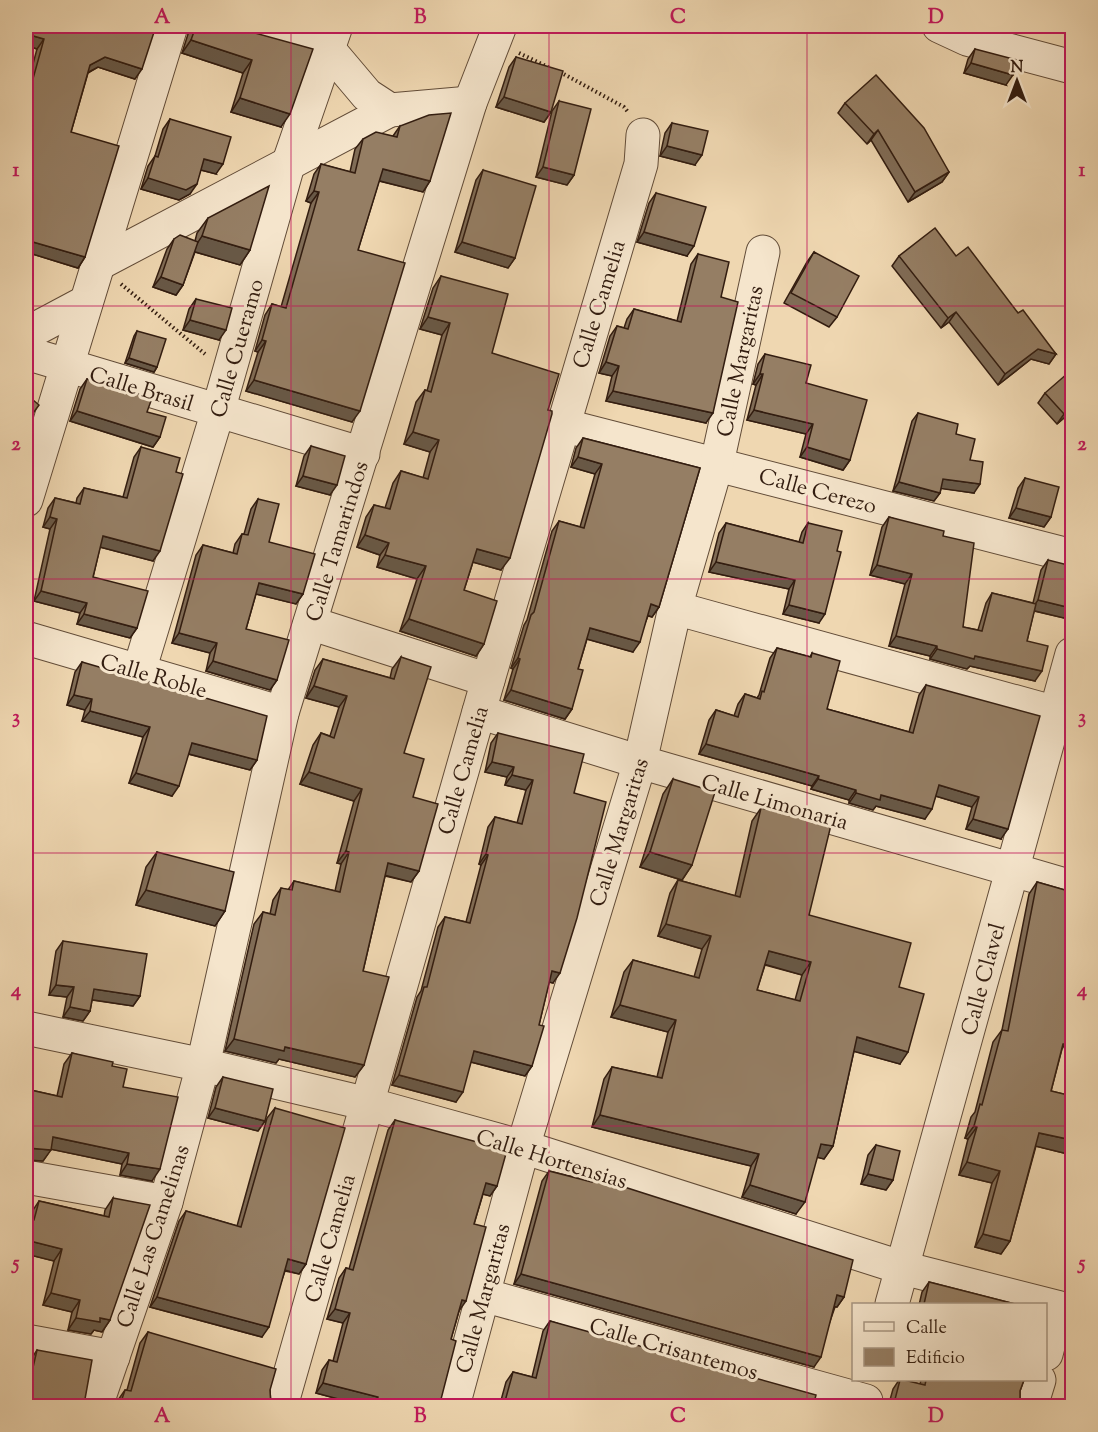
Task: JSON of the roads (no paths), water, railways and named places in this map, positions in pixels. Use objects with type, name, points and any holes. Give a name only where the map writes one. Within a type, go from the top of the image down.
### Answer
[{"type":"street","points":[[26,500],[171,26]]},
{"type":"street","points":[[244,26],[333,38],[367,95],[390,110]]},
{"type":"street","points":[[939,26],[967,39],[1072,67]]},
{"type":"street","name":"Calle Tamarindos","points":[[203,1065],[282,713],[470,103],[496,34]]},
{"type":"street","name":"Calle Cueramo","points":[[139,671],[229,374],[288,165],[333,38]]},
{"type":"street","points":[[98,264],[390,110],[470,103]]},
{"type":"street","name":"Calle Camelia","points":[[283,1406],[488,680],[640,164],[644,135]]},
{"type":"street","name":"Calle Margaritas","points":[[453,1407],[523,1147],[640,762],[675,608],[717,464],[763,252]]},
{"type":"street","points":[[26,334],[86,303]]},
{"type":"street","name":"Calle Brasil","points":[[26,353],[363,454]]},
{"type":"street","name":"Calle Cerezo","points":[[562,425],[1072,556]]},
{"type":"street","points":[[675,608],[1056,713]]},
{"type":"street","points":[[310,623],[488,680]]},
{"type":"street","name":"Calle Roble","points":[[26,638],[282,713]]},
{"type":"street","name":"Calle Clavel","points":[[893,1303],[1072,654]]},
{"type":"street","name":"Calle Limonaria","points":[[479,712],[640,762],[1072,887]]},
{"type":"street","name":"Calle Hortensias","points":[[26,1028],[203,1065],[368,1104],[523,1147],[903,1268],[1041,1303]]},
{"type":"street","name":"Calle Las Camelinas","points":[[96,1407],[166,1202],[203,1065]]},
{"type":"street","points":[[26,1177],[166,1202]]},
{"type":"street","name":"Calle Crisantemos","points":[[483,1295],[867,1396]]},
{"type":"street","name":"Calle Hortensias","points":[[1047,1304],[1065,1309]]},
{"type":"street","points":[[1047,1352],[1065,1309]]},
{"type":"street","points":[[26,1341],[113,1358]]},
{"type":"street","points":[[1031,1407],[1039,1381]]}]
